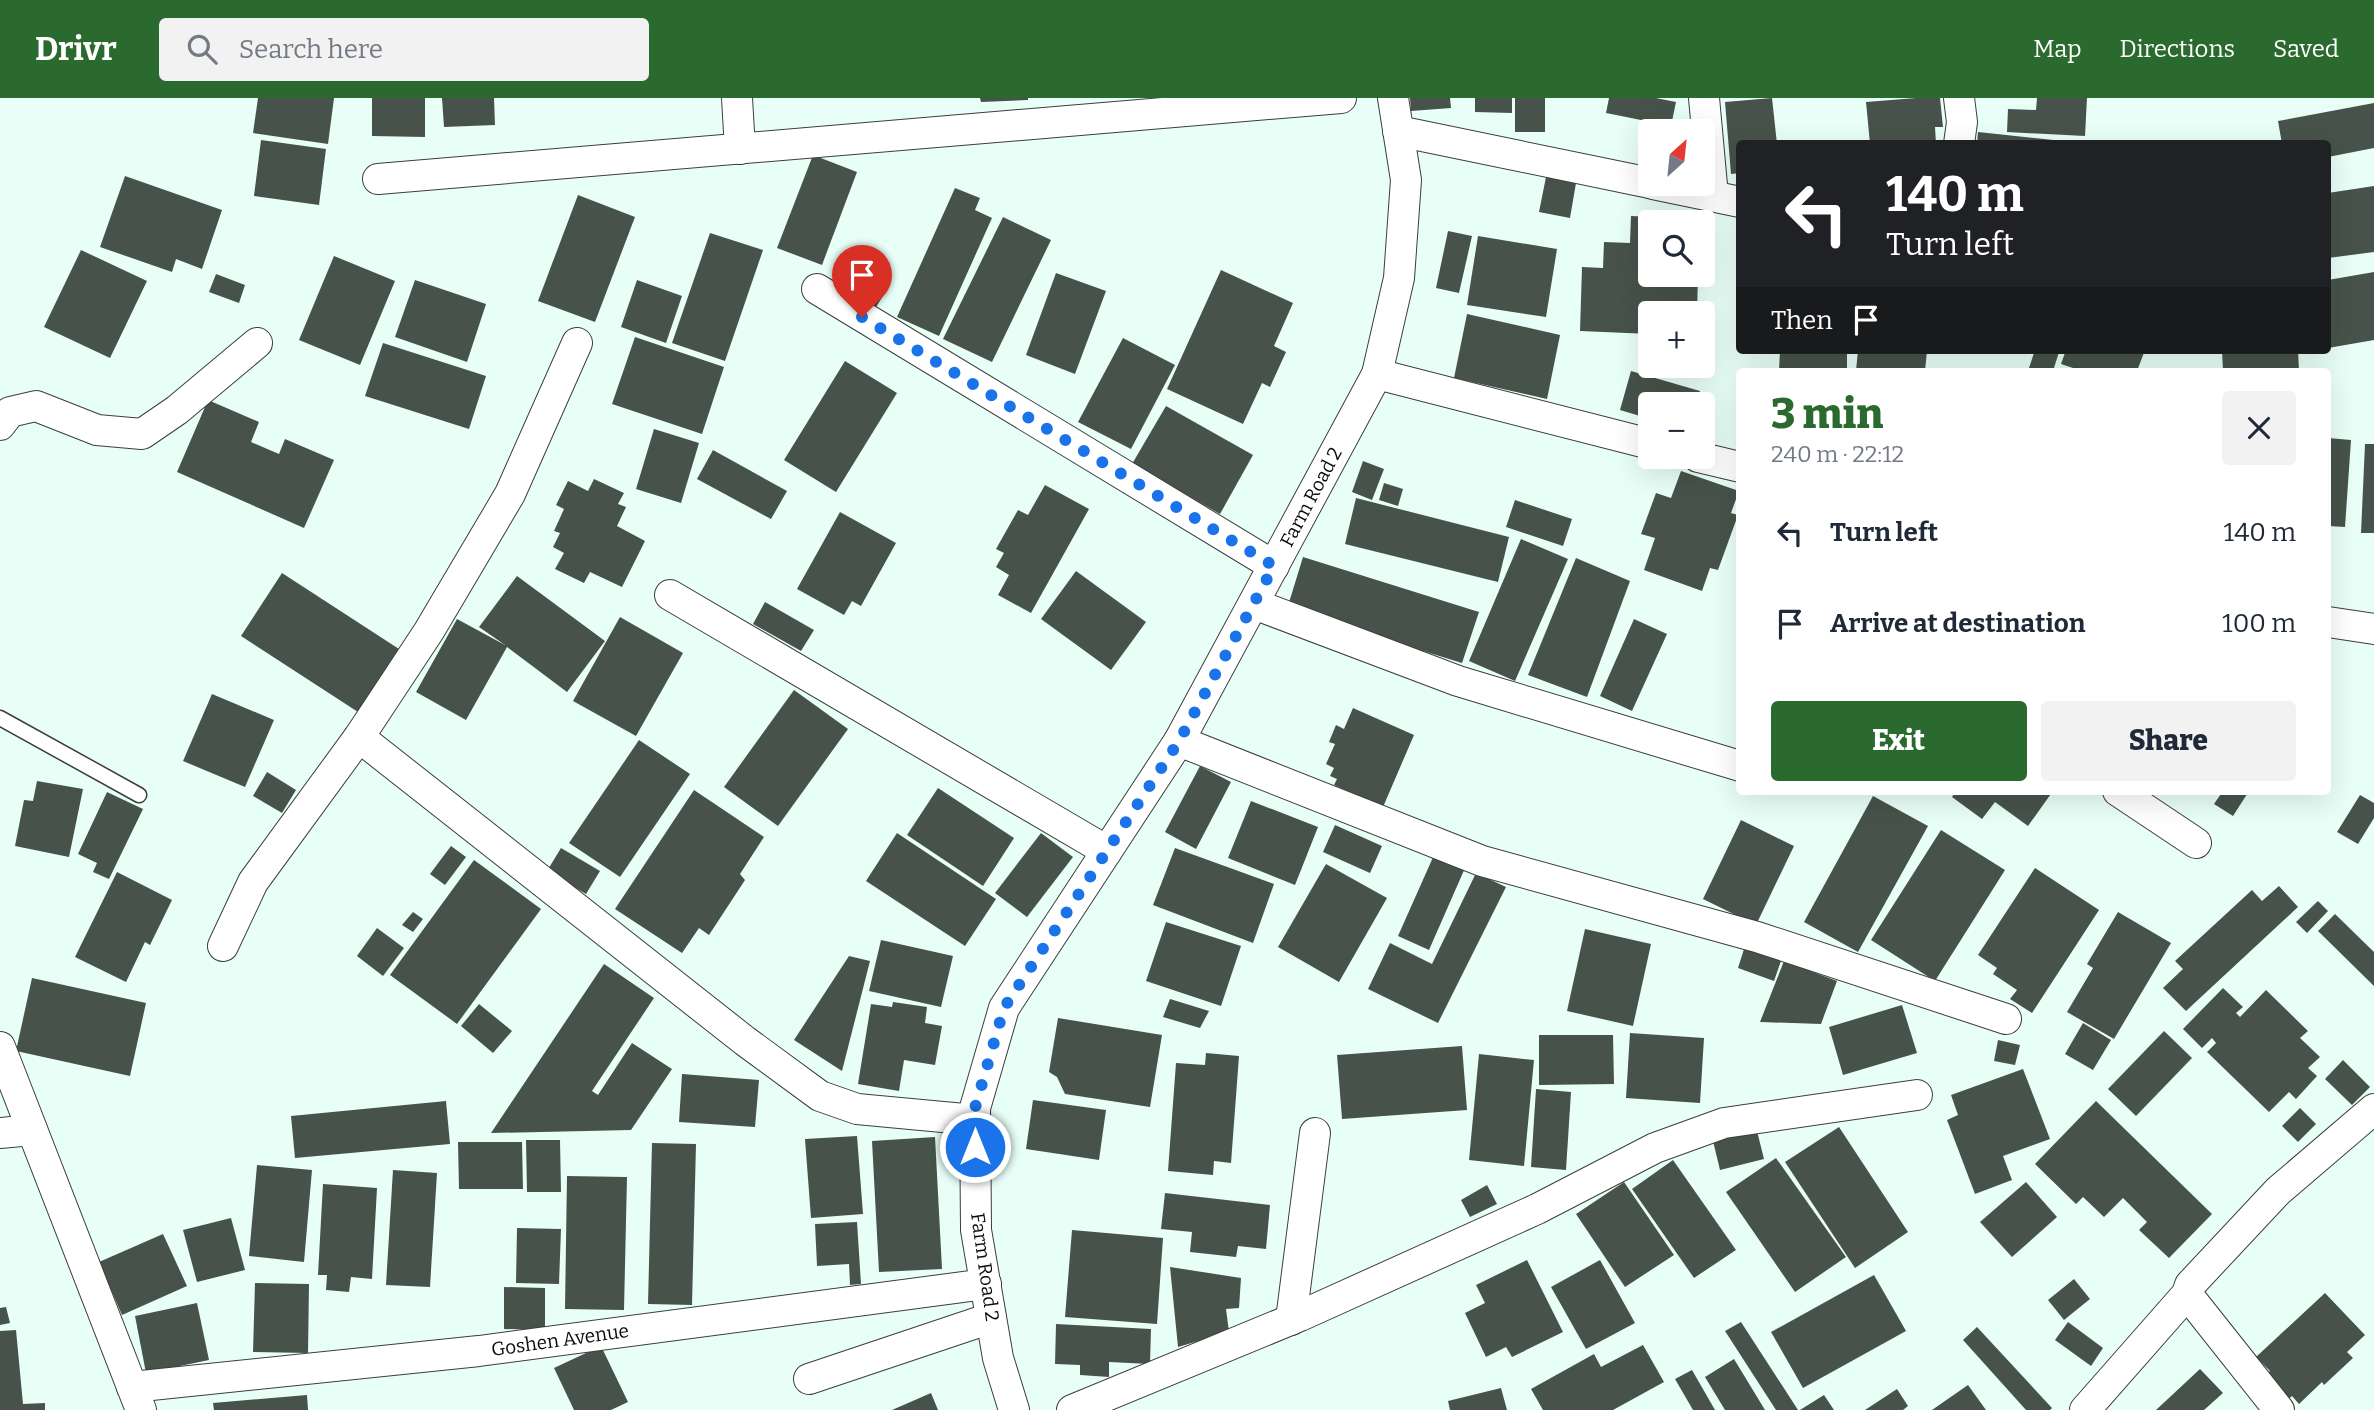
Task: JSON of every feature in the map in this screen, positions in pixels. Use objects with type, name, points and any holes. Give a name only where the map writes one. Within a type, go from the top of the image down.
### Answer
[{"type":"street","points":[[737,98],[740,149]]},
{"type":"street","points":[[378,179],[1340,98]]},
{"type":"street","name":"Farm Road 2","points":[[1014,1410],[991,1318],[976,1230],[975,1108],[1004,1008],[1179,741],[1377,374],[1399,278],[1406,180],[1393,98]]},
{"type":"street","points":[[1704,98],[1726,199]]},
{"type":"street","points":[[1959,98],[1962,122],[1960,140]]},
{"type":"street","points":[[1398,131],[1638,180]]},
{"type":"street","points":[[817,289],[1274,566]]},
{"type":"street","points":[[0,425],[9,412],[36,406],[97,430],[142,434],[177,410],[257,343]]},
{"type":"street","points":[[223,946],[253,882],[359,737],[429,631],[510,494],[577,343]]},
{"type":"street","points":[[1377,374],[1638,441]]},
{"type":"street","points":[[1715,461],[1736,466]]},
{"type":"street","points":[[670,596],[1107,851]]},
{"type":"street","points":[[1254,604],[1458,681],[1736,765]]},
{"type":"street","points":[[2331,622],[2374,629]]},
{"type":"street","points":[[359,737],[734,1032],[820,1096],[857,1110],[975,1120]]},
{"type":"street","points":[[1179,741],[1482,861],[1757,937],[2006,1019]]},
{"type":"street","points":[[2124,795],[2196,843]]},
{"type":"street","points":[[0,1047],[137,1399]]},
{"type":"street","points":[[1072,1410],[1291,1320],[1537,1209],[1655,1148],[1724,1123],[1917,1095]]},
{"type":"street","points":[[2085,1410],[2187,1294],[2190,1285],[2278,1191],[2374,1109]]},
{"type":"street","points":[[0,1133],[32,1130]]},
{"type":"street","points":[[1291,1320],[1315,1133]]},
{"type":"street","name":"Goshen Avenue","points":[[137,1399],[986,1284]]},
{"type":"street","points":[[2187,1294],[2279,1410]]},
{"type":"street","points":[[809,1379],[991,1318]]},
{"type":"lane","points":[[0,718],[139,794]]},
{"type":"building","points":[[258,98],[334,98],[328,144],[253,133]]},
{"type":"building","points":[[372,98],[425,98],[425,137],[372,136]]},
{"type":"building","points":[[442,98],[494,98],[495,125],[444,127]]},
{"type":"building","points":[[980,98],[1028,98],[1028,100],[981,102]]},
{"type":"building","points":[[1410,98],[1450,98],[1451,108],[1411,111]]},
{"type":"building","points":[[1475,98],[1512,98],[1512,113],[1475,112]]},
{"type":"building","points":[[1515,98],[1545,98],[1545,132],[1515,132]]},
{"type":"building","points":[[1609,98],[1656,98],[1676,102],[1672,119],[1638,119],[1606,113]]},
{"type":"building","points":[[1772,98],[1777,140],[1736,140],[1736,173],[1731,174],[1725,102]]},
{"type":"building","points":[[1940,98],[1943,127],[1935,127],[1936,140],[1870,140],[1866,102]]},
{"type":"building","points":[[2037,98],[2087,98],[2085,136],[2007,132],[2008,109],[2036,110]]},
{"type":"building","points":[[2374,103],[2374,148],[2331,156],[2331,140],[2281,140],[2278,121]]},
{"type":"building","points":[[1978,132],[2054,140],[1977,140]]},
{"type":"building","points":[[261,140],[326,149],[319,205],[254,196]]},
{"type":"building","points":[[813,155],[857,172],[822,265],[777,248]]},
{"type":"building","points":[[125,176],[222,210],[202,269],[176,259],[172,272],[100,247]]},
{"type":"building","points":[[1546,177],[1576,183],[1570,218],[1539,212]]},
{"type":"building","points":[[2374,186],[2374,252],[2331,258],[2331,193]]},
{"type":"building","points":[[955,188],[980,198],[975,210],[992,218],[939,336],[897,317]]},
{"type":"building","points":[[578,195],[635,217],[595,322],[538,301]]},
{"type":"building","points":[[1631,216],[1638,216],[1638,287],[1698,287],[1697,301],[1638,301],[1638,333],[1580,331],[1582,267],[1603,268],[1604,242],[1630,243]]},
{"type":"building","points":[[1003,217],[1051,240],[992,362],[943,339]]},
{"type":"building","points":[[1448,231],[1472,236],[1459,293],[1436,288]]},
{"type":"building","points":[[710,233],[763,250],[725,361],[672,343]]},
{"type":"building","points":[[1478,236],[1557,249],[1546,317],[1467,305]]},
{"type":"building","points":[[81,250],[147,281],[110,358],[44,327]]},
{"type":"building","points":[[334,256],[395,281],[360,365],[299,340]]},
{"type":"building","points":[[1221,270],[1293,303],[1274,346],[1286,352],[1270,387],[1262,383],[1243,424],[1167,389]]},
{"type":"building","points":[[2374,272],[2374,340],[2331,347],[2331,279]]},
{"type":"building","points":[[1056,273],[1106,291],[1075,374],[1026,355]]},
{"type":"building","points":[[216,274],[245,285],[239,303],[209,292]]},
{"type":"building","points":[[868,279],[886,291],[871,315],[853,304]]},
{"type":"building","points":[[415,280],[486,304],[467,362],[395,337]]},
{"type":"building","points":[[637,280],[682,296],[666,343],[621,327]]},
{"type":"building","points":[[1467,314],[1560,335],[1547,399],[1454,378]]},
{"type":"building","points":[[635,337],[724,367],[702,434],[612,404]]},
{"type":"building","points":[[1123,338],[1175,365],[1131,449],[1078,422]]},
{"type":"building","points":[[383,343],[486,376],[469,429],[365,396]]},
{"type":"building","points":[[1780,354],[1847,354],[1847,368],[1779,368]]},
{"type":"building","points":[[1858,354],[1927,354],[1925,368],[1856,368]]},
{"type":"building","points":[[2034,354],[2058,354],[2054,368],[2029,368]]},
{"type":"building","points":[[2065,354],[2143,354],[2138,368],[2073,368],[2061,364]]},
{"type":"building","points":[[2222,354],[2298,354],[2299,368],[2223,368]]},
{"type":"building","points":[[845,361],[897,393],[836,492],[784,460]]},
{"type":"building","points":[[1631,371],[1638,373],[1638,378],[1655,378],[1700,391],[1638,392],[1638,415],[1620,410]]},
{"type":"building","points":[[208,400],[259,422],[251,442],[279,454],[285,439],[334,460],[304,528],[177,472]]},
{"type":"building","points":[[1166,406],[1253,455],[1220,514],[1132,464]]},
{"type":"building","points":[[654,429],[699,443],[681,503],[636,489]]},
{"type":"building","points":[[2331,438],[2351,440],[2345,527],[2331,526]]},
{"type":"building","points":[[2365,444],[2374,444],[2374,533],[2361,533]]},
{"type":"building","points":[[713,450],[787,491],[771,519],[697,479]]},
{"type":"building","points":[[1363,461],[1384,469],[1372,500],[1352,492]]},
{"type":"building","points":[[1681,471],[1736,490],[1731,513],[1736,514],[1736,520],[1718,570],[1710,568],[1702,591],[1644,570],[1655,538],[1641,534],[1656,493],[1671,498]]},
{"type":"building","points":[[594,479],[624,493],[618,504],[626,507],[617,526],[645,541],[622,587],[590,572],[584,583],[555,569],[564,553],[553,547],[560,533],[554,531],[564,509],[556,505],[568,481],[588,491]]},
{"type":"building","points":[[1384,483],[1403,489],[1398,506],[1379,500]]},
{"type":"building","points":[[1045,485],[1089,509],[1031,613],[998,595],[1009,575],[996,567],[1004,553],[996,549],[1018,510],[1028,515]]},
{"type":"building","points":[[1356,498],[1509,537],[1498,582],[1345,544]]},
{"type":"building","points":[[1515,500],[1572,519],[1563,546],[1506,527]]},
{"type":"building","points":[[840,512],[896,543],[861,606],[852,601],[844,615],[797,589]]},
{"type":"building","points":[[1521,539],[1568,559],[1515,681],[1469,661]]},
{"type":"building","points":[[1303,557],[1479,612],[1462,663],[1287,609]]},
{"type":"building","points":[[1576,558],[1630,581],[1587,697],[1528,675]]},
{"type":"building","points":[[1076,571],[1146,622],[1111,670],[1041,619]]},
{"type":"building","points":[[282,573],[399,649],[358,712],[241,636]]},
{"type":"building","points":[[517,576],[605,641],[567,692],[507,647],[466,720],[416,692],[457,619],[505,645],[479,627]]},
{"type":"building","points":[[765,602],[814,630],[801,651],[753,624]]},
{"type":"building","points":[[620,617],[683,653],[636,736],[573,701]]},
{"type":"building","points":[[1634,619],[1667,634],[1632,711],[1600,696]]},
{"type":"building","points":[[794,690],[848,729],[778,826],[724,787]]},
{"type":"building","points":[[212,694],[274,720],[245,787],[183,761]]},
{"type":"building","points":[[1353,708],[1414,735],[1383,807],[1334,785],[1337,779],[1330,776],[1334,768],[1326,764],[1335,744],[1329,742],[1336,725],[1344,729]]},
{"type":"building","points":[[639,740],[690,774],[620,877],[569,843]]},
{"type":"building","points":[[1200,766],[1231,782],[1196,849],[1165,832]]},
{"type":"building","points":[[267,772],[296,790],[282,813],[253,796]]},
{"type":"building","points":[[37,781],[83,789],[69,857],[15,846],[24,800],[33,801]]},
{"type":"building","points":[[938,788],[1014,838],[983,886],[907,835]]},
{"type":"building","points":[[694,790],[764,837],[740,874],[745,880],[709,935],[699,928],[682,953],[615,909]]},
{"type":"building","points":[[107,792],[143,809],[109,879],[93,872],[97,863],[78,854]]},
{"type":"building","points":[[2050,795],[2028,826],[1995,802],[1982,819],[1952,797]]},
{"type":"building","points":[[2220,795],[2246,795],[2233,816],[2214,804]]},
{"type":"building","points":[[2360,795],[2374,803],[2374,818],[2358,844],[2337,832]]},
{"type":"building","points":[[1873,796],[1928,826],[1858,952],[1804,922]]},
{"type":"building","points":[[1251,801],[1318,827],[1295,885],[1228,858]]},
{"type":"building","points":[[1741,820],[1794,846],[1756,925],[1703,899]]},
{"type":"building","points":[[1335,825],[1382,846],[1370,873],[1323,852]]},
{"type":"building","points":[[1941,830],[2005,870],[1935,981],[1871,940]]},
{"type":"building","points":[[897,833],[996,899],[965,946],[866,881]]},
{"type":"building","points":[[1041,833],[1073,857],[1027,917],[995,893]]},
{"type":"building","points":[[451,846],[466,857],[445,885],[430,874]]},
{"type":"building","points":[[561,848],[600,871],[586,894],[547,871]]},
{"type":"building","points":[[1175,848],[1274,884],[1253,943],[1153,905]]},
{"type":"building","points":[[1434,855],[1465,868],[1429,950],[1398,936]]},
{"type":"building","points":[[474,860],[541,909],[457,1024],[390,975]]},
{"type":"building","points":[[1326,864],[1387,898],[1339,982],[1278,947]]},
{"type":"building","points":[[2035,868],[2099,910],[2032,1013],[2010,999],[2017,990],[1993,974],[1997,968],[1978,955]]},
{"type":"building","points":[[117,872],[172,900],[150,945],[145,942],[126,982],[75,957]]},
{"type":"building","points":[[1476,873],[1506,887],[1438,1023],[1368,989],[1390,943],[1432,964]]},
{"type":"building","points":[[2279,886],[2298,907],[2186,1011],[2163,988],[2183,969],[2175,961],[2252,890],[2262,901]]},
{"type":"building","points":[[2318,901],[2328,911],[2307,933],[2296,922]]},
{"type":"building","points":[[413,912],[423,919],[413,932],[402,925]]},
{"type":"building","points":[[2118,912],[2171,943],[2114,1039],[2067,1012],[2093,968],[2087,964]]},
{"type":"building","points":[[2335,914],[2374,952],[2374,986],[2318,931]]},
{"type":"building","points":[[1166,922],[1241,946],[1221,1006],[1146,981]]},
{"type":"building","points":[[377,928],[404,948],[383,976],[357,956]]},
{"type":"building","points":[[1585,929],[1651,944],[1633,1026],[1567,1011]]},
{"type":"building","points":[[881,940],[953,956],[941,1007],[869,991]]},
{"type":"building","points":[[1744,949],[1781,961],[1774,981],[1738,968]]},
{"type":"building","points":[[849,956],[870,961],[842,1071],[794,1040]]},
{"type":"building","points":[[1784,961],[1837,981],[1821,1024],[1760,1022]]},
{"type":"building","points":[[604,964],[654,998],[592,1091],[598,1095],[632,1043],[672,1069],[631,1130],[491,1133]]},
{"type":"building","points":[[32,978],[146,1003],[130,1076],[16,1051]]},
{"type":"building","points":[[2223,988],[2243,1007],[2236,1013],[2240,1017],[2266,990],[2308,1031],[2300,1038],[2320,1057],[2308,1068],[2317,1076],[2296,1099],[2289,1092],[2269,1112],[2207,1052],[2216,1043],[2212,1038],[2202,1048],[2183,1029]]},
{"type":"building","points":[[1170,999],[1209,1011],[1200,1028],[1163,1017]]},
{"type":"building","points":[[893,1002],[927,1007],[925,1023],[942,1026],[935,1065],[904,1060],[899,1091],[858,1084],[871,1004],[892,1007]]},
{"type":"building","points":[[479,1004],[512,1031],[493,1053],[461,1026]]},
{"type":"building","points":[[1902,1005],[1917,1053],[1843,1075],[1829,1027]]},
{"type":"building","points":[[1058,1018],[1162,1035],[1150,1107],[1065,1094],[1057,1077],[1049,1072]]},
{"type":"building","points":[[2083,1023],[2111,1040],[2093,1070],[2065,1054]]},
{"type":"building","points":[[2164,1031],[2192,1058],[2136,1116],[2108,1089]]},
{"type":"building","points":[[1630,1033],[1704,1038],[1700,1103],[1626,1098]]},
{"type":"building","points":[[1539,1035],[1613,1035],[1614,1084],[1539,1085]]},
{"type":"building","points":[[1998,1040],[2020,1045],[2015,1065],[1994,1061]]},
{"type":"building","points":[[1462,1046],[1467,1110],[1342,1119],[1337,1055]]},
{"type":"building","points":[[1206,1053],[1239,1056],[1231,1163],[1214,1161],[1213,1175],[1168,1171],[1176,1063],[1205,1065]]},
{"type":"building","points":[[1479,1054],[1534,1060],[1524,1166],[1469,1160]]},
{"type":"building","points":[[2343,1060],[2370,1087],[2352,1105],[2325,1079]]},
{"type":"building","points":[[2023,1069],[2050,1139],[2003,1156],[2012,1180],[1975,1194],[1947,1120],[1958,1115],[1951,1095]]},
{"type":"building","points":[[682,1074],[759,1080],[755,1127],[679,1122]]},
{"type":"building","points":[[1536,1089],[1571,1092],[1566,1170],[1531,1167]]},
{"type":"building","points":[[1033,1100],[1106,1110],[1099,1160],[1026,1149]]},
{"type":"building","points":[[446,1101],[450,1144],[295,1158],[291,1116]]},
{"type":"building","points":[[2096,1101],[2212,1214],[2169,1258],[2139,1230],[2147,1222],[2123,1198],[2104,1217],[2083,1197],[2076,1204],[2035,1164]]},
{"type":"building","points":[[2300,1108],[2316,1124],[2298,1142],[2282,1126]]},
{"type":"building","points":[[1839,1127],[1908,1232],[1855,1268],[1785,1162]]},
{"type":"building","points":[[1757,1131],[1764,1159],[1720,1170],[1713,1141]]},
{"type":"building","points":[[857,1136],[863,1214],[811,1218],[805,1139]]},
{"type":"building","points":[[935,1137],[942,1269],[879,1272],[872,1141]]},
{"type":"building","points":[[526,1140],[560,1140],[561,1192],[527,1192]]},
{"type":"building","points":[[458,1142],[522,1142],[523,1189],[459,1189]]},
{"type":"building","points":[[652,1143],[696,1144],[692,1305],[648,1304]]},
{"type":"building","points":[[1776,1158],[1846,1257],[1795,1292],[1726,1192]]},
{"type":"building","points":[[1673,1160],[1736,1250],[1694,1278],[1632,1189]]},
{"type":"building","points":[[257,1165],[312,1170],[304,1262],[249,1256]]},
{"type":"building","points":[[393,1170],[437,1173],[430,1287],[386,1285]]},
{"type":"building","points":[[567,1176],[627,1177],[624,1310],[565,1309]]},
{"type":"building","points":[[1624,1182],[1674,1255],[1625,1287],[1576,1214]]},
{"type":"building","points":[[2026,1182],[2057,1217],[2012,1257],[1980,1222]]},
{"type":"building","points":[[323,1184],[377,1188],[372,1279],[351,1277],[349,1292],[326,1290],[327,1275],[318,1275]]},
{"type":"building","points":[[1487,1185],[1497,1204],[1470,1217],[1461,1200]]},
{"type":"building","points":[[1165,1193],[1270,1205],[1266,1249],[1238,1246],[1236,1257],[1190,1252],[1192,1232],[1161,1229]]},
{"type":"building","points":[[231,1218],[245,1270],[197,1282],[183,1230]]},
{"type":"building","points":[[857,1222],[861,1284],[850,1285],[849,1264],[817,1266],[815,1224]]},
{"type":"building","points":[[517,1228],[561,1229],[559,1284],[516,1283]]},
{"type":"building","points":[[1072,1230],[1163,1238],[1157,1324],[1065,1317]]},
{"type":"building","points":[[163,1234],[187,1286],[122,1315],[99,1262]]},
{"type":"building","points":[[1527,1260],[1563,1332],[1512,1357],[1506,1347],[1486,1357],[1465,1313],[1485,1303],[1476,1285]]},
{"type":"building","points":[[1600,1260],[1635,1323],[1586,1349],[1551,1287]]},
{"type":"building","points":[[1170,1267],[1241,1278],[1239,1308],[1226,1309],[1229,1332],[1178,1347]]},
{"type":"building","points":[[1874,1275],[1906,1331],[1803,1388],[1771,1332]]},
{"type":"building","points":[[2074,1279],[2090,1299],[2064,1320],[2048,1300]]},
{"type":"building","points":[[255,1283],[309,1284],[308,1353],[253,1352]]},
{"type":"building","points":[[504,1287],[545,1288],[545,1330],[504,1329]]},
{"type":"building","points":[[2325,1293],[2365,1335],[2347,1352],[2353,1358],[2324,1385],[2322,1382],[2299,1404],[2292,1396],[2280,1407],[2257,1383],[2270,1371],[2256,1357]]},
{"type":"building","points":[[197,1303],[209,1360],[146,1373],[135,1316]]},
{"type":"building","points":[[6,1307],[10,1323],[0,1325],[0,1308]]},
{"type":"building","points":[[1741,1322],[1798,1410],[1776,1410],[1725,1331]]},
{"type":"building","points":[[2068,1322],[2103,1348],[2091,1366],[2055,1340]]},
{"type":"building","points":[[1056,1324],[1151,1329],[1150,1364],[1109,1362],[1109,1377],[1080,1375],[1080,1365],[1055,1364]]},
{"type":"building","points":[[1977,1327],[2052,1408],[2050,1410],[2026,1410],[1963,1340]]},
{"type":"building","points":[[16,1330],[23,1404],[45,1403],[45,1410],[0,1410],[0,1331]]},
{"type":"building","points":[[1643,1345],[1664,1382],[1613,1410],[1543,1410],[1531,1389],[1594,1354],[1601,1367]]},
{"type":"building","points":[[601,1346],[628,1402],[611,1410],[574,1410],[554,1368]]},
{"type":"building","points":[[1734,1359],[1765,1410],[1725,1410],[1705,1377]]},
{"type":"building","points":[[2200,1369],[2223,1393],[2204,1410],[2156,1410]]},
{"type":"building","points":[[1692,1370],[1715,1410],[1693,1410],[1675,1379]]},
{"type":"building","points":[[1968,1385],[1986,1410],[1932,1410]]},
{"type":"building","points":[[1501,1388],[1507,1410],[1450,1410],[1448,1401]]},
{"type":"building","points":[[1897,1389],[1908,1406],[1903,1410],[1865,1410]]},
{"type":"building","points":[[931,1393],[938,1410],[892,1410]]},
{"type":"building","points":[[307,1395],[308,1410],[214,1410],[213,1403]]},
{"type":"building","points":[[1824,1395],[1834,1410],[1800,1410]]},
{"type":"route","points":[[862,317],[1274,566],[1179,741],[1004,1008],[975,1108],[975,1147]]}]
